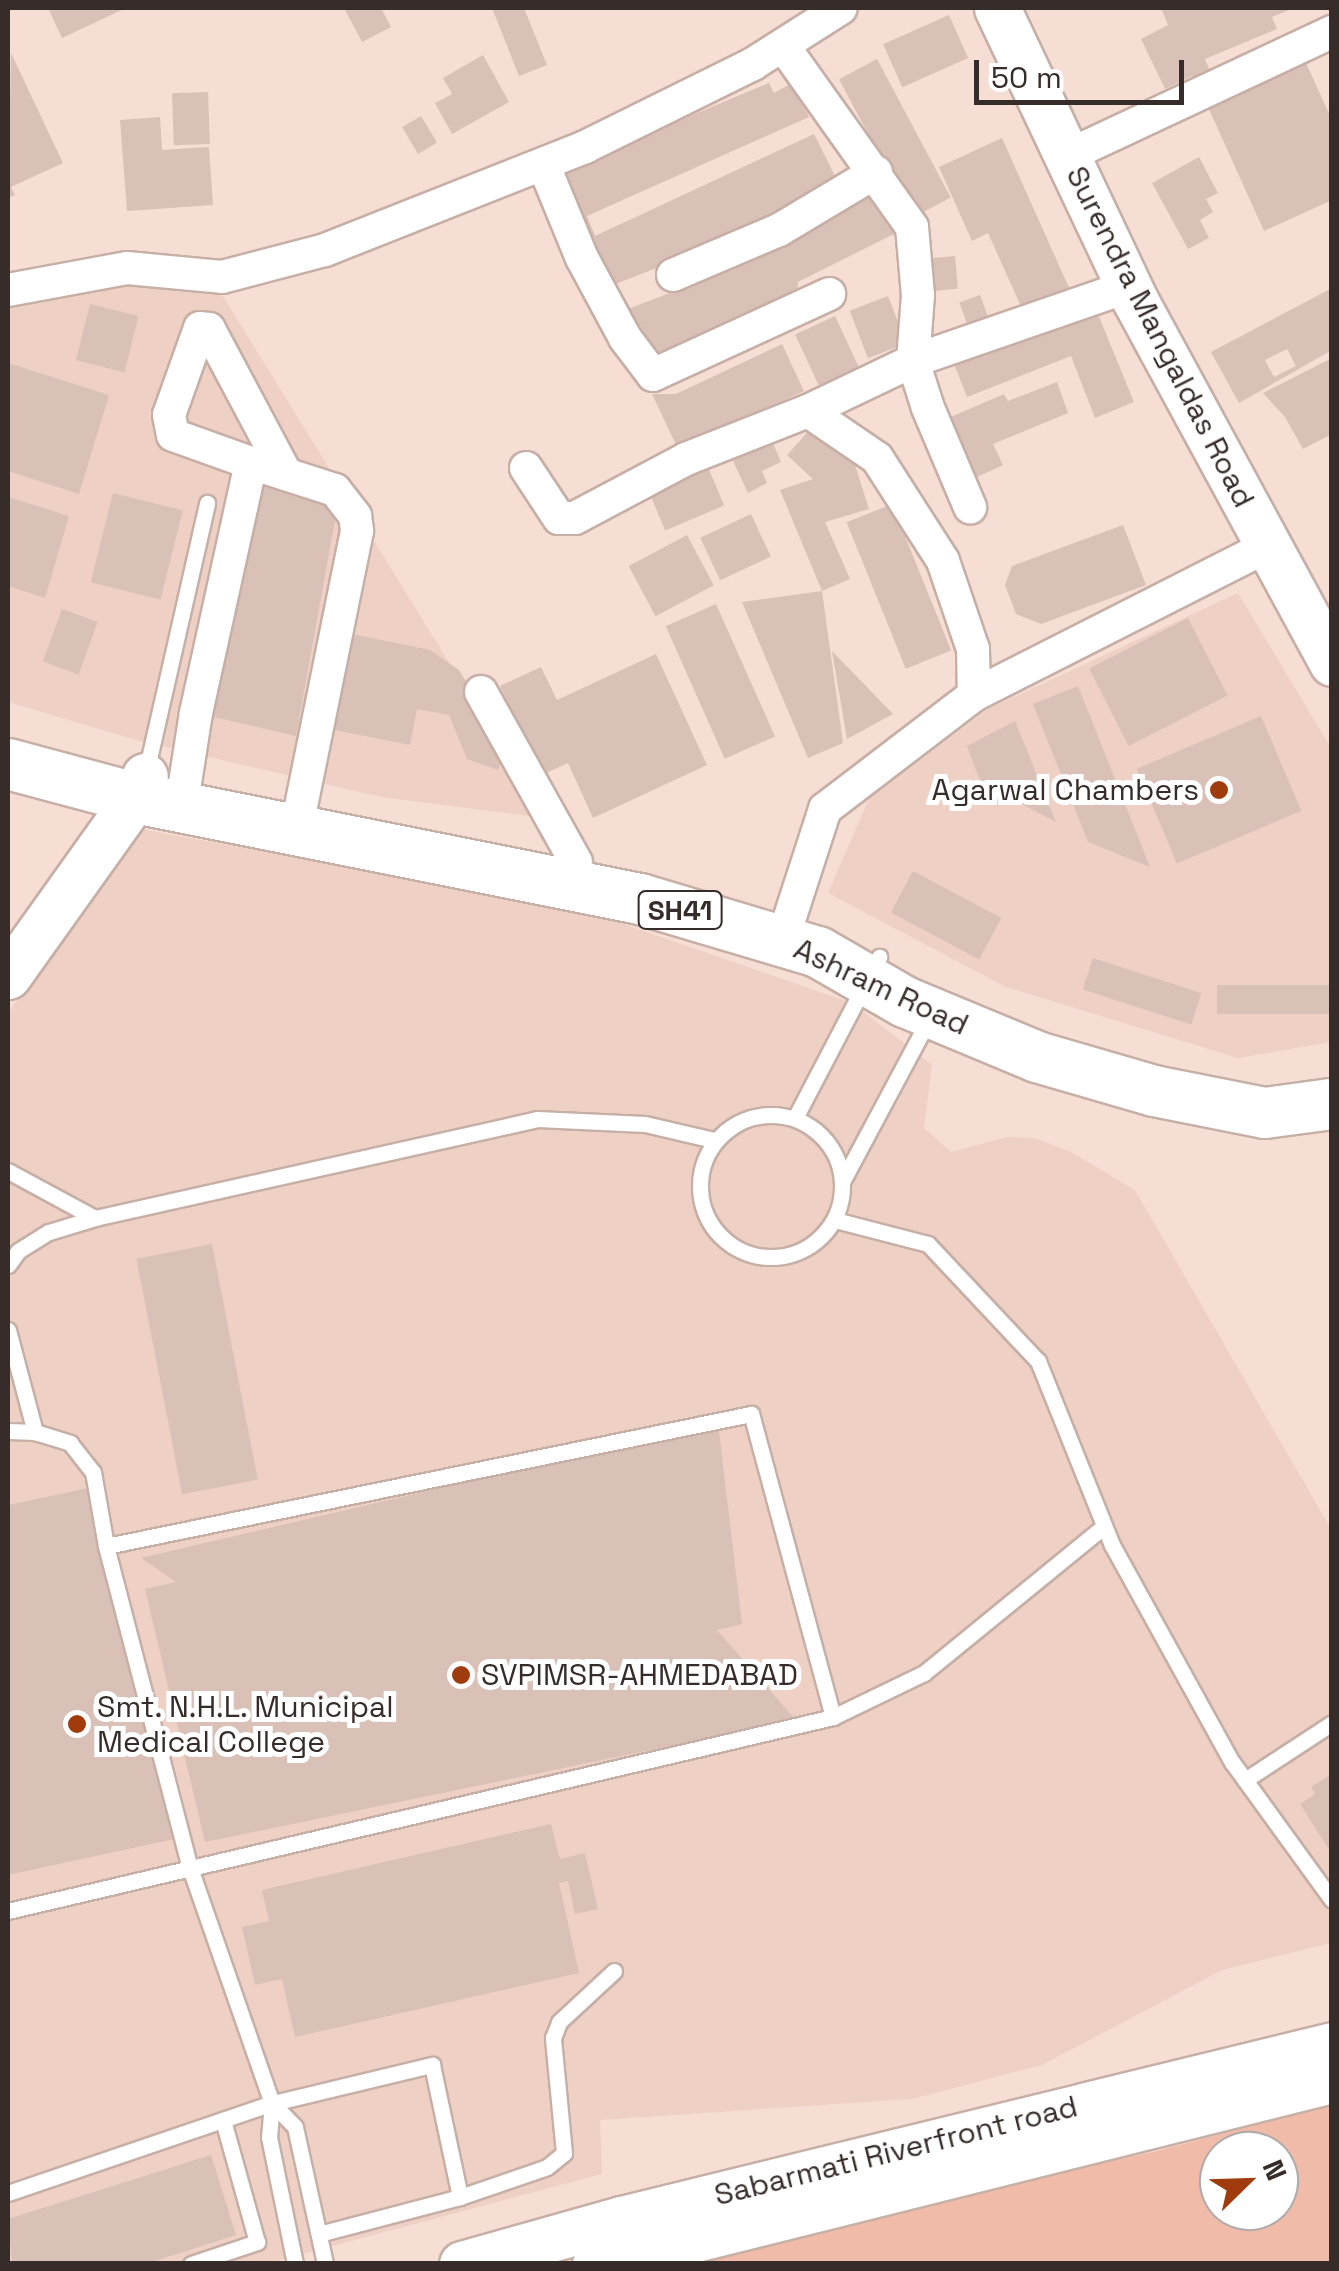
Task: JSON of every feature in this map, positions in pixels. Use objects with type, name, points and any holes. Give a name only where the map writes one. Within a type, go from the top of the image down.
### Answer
[{"type":"main road","name":"Ashram Road","points":[[8,737],[155,786],[782,931]]},
{"type":"main road","name":"Ashram Road","points":[[8,764],[301,806],[647,876],[782,931],[818,952],[1044,1027],[1158,1060],[1263,1081],[1332,1071]]},
{"type":"main road","name":"Ashram Road","points":[[873,969],[932,1013],[1037,1057],[1154,1091],[1265,1113],[1332,1104]]},
{"type":"street","points":[[8,290],[127,268],[222,277],[325,250],[544,166],[784,46],[841,8]]},
{"type":"street","name":"Surendra Mangaldas Road","points":[[997,8],[1129,286],[1332,663]]},
{"type":"street","points":[[1067,156],[1332,32]]},
{"type":"street","points":[[784,46],[912,227],[918,295],[914,361],[928,408],[970,508]]},
{"type":"street","points":[[544,166],[582,258],[625,338],[653,375],[829,294]]},
{"type":"street","points":[[673,275],[779,230],[876,172]]},
{"type":"street","points":[[526,468],[560,518],[575,518],[686,460],[808,411],[914,361],[1129,286]]},
{"type":"street","points":[[286,474],[205,326],[196,333],[169,416],[169,428],[180,438],[341,494],[355,516],[357,531],[301,806]]},
{"type":"street","points":[[808,411],[877,458],[943,561],[973,649],[974,694]]},
{"type":"street","points":[[8,976],[155,786],[196,713],[251,464]]},
{"type":"street","points":[[782,931],[826,809],[974,694],[1268,546]]},
{"type":"street","points":[[481,692],[576,862]]},
{"type":"street","name":"Sabarmati Riverfront road","points":[[462,2264],[621,2219],[1312,2068]]},
{"type":"street","name":"Sabarmati Riverfront road","points":[[595,2264],[1312,2068]]},
{"type":"lane","points":[[155,786],[207,503]]},
{"type":"lane","points":[[794,1118],[873,969]]},
{"type":"lane","points":[[843,1180],[828,1142],[794,1118],[751,1116],[714,1140],[699,1177],[705,1217],[731,1247],[770,1259],[808,1249],[836,1220],[843,1180],[932,1013]]},
{"type":"lane","points":[[8,1266],[18,1250],[49,1232],[95,1218],[537,1119],[645,1124],[714,1140]]},
{"type":"lane","points":[[8,1171],[95,1218]]},
{"type":"lane","points":[[836,1220],[928,1244],[1038,1361],[1104,1526],[1244,1780],[1332,1900]]},
{"type":"lane","points":[[8,1330],[36,1432]]},
{"type":"lane","points":[[106,1546],[751,1414],[833,1717]]},
{"type":"lane","points":[[8,1432],[36,1432],[70,1443],[94,1472],[106,1546],[189,1866],[272,2104],[269,2137],[295,2264]]},
{"type":"lane","points":[[8,1911],[833,1717],[924,1674],[1104,1526]]},
{"type":"lane","points":[[1244,1780],[1332,1723]]},
{"type":"lane","points":[[319,2234],[460,2197],[547,2166],[564,2153],[552,2038],[559,2022],[614,1971]]},
{"type":"lane","points":[[8,2193],[272,2104],[432,2066],[460,2197]]},
{"type":"lane","points":[[272,2104],[295,2127],[326,2264]]},
{"type":"lane","points":[[192,2264],[257,2242],[223,2120]]},
{"type":"shaded area","points":[[86,285],[213,286],[221,293],[545,818],[381,797],[136,740],[8,702],[8,305]]},
{"type":"shaded area","points":[[1238,593],[1331,748],[1331,1042],[1238,1058],[1006,987],[828,893],[869,799],[988,709]]},
{"type":"shaded area","points":[[141,829],[580,909],[852,1003],[932,1065],[924,1128],[951,1152],[1007,1137],[1035,1138],[1071,1152],[1135,1190],[1331,1529],[1331,1943],[1222,1970],[1042,2065],[912,2099],[600,2120],[602,2174],[269,2263],[8,2264],[8,1013]]},
{"type":"shaded area","points":[[1331,2105],[1331,2263],[681,2264],[905,2204],[1199,2140],[1199,2231],[1299,2231],[1299,2131],[1233,2131]]},
{"type":"building","points":[[48,8],[126,8],[62,38]]},
{"type":"building","points":[[344,8],[381,8],[391,27],[362,42]]},
{"type":"building","points":[[492,8],[524,8],[547,65],[519,76]]},
{"type":"building","points":[[1161,8],[1294,8],[1272,17],[1277,29],[1205,59],[1214,81],[1197,88],[1192,76],[1165,89],[1141,39],[1168,25]]},
{"type":"building","points":[[949,15],[968,58],[902,87],[883,44]]},
{"type":"building","points":[[11,53],[63,163],[11,187],[15,195],[8,198]]},
{"type":"building","points":[[483,55],[509,102],[452,134],[435,103],[452,94],[443,78]]},
{"type":"building","points":[[877,59],[951,198],[913,218],[839,79]]},
{"type":"building","points":[[1306,63],[1332,120],[1332,200],[1264,231],[1208,107]]},
{"type":"building","points":[[769,83],[774,93],[792,83],[809,117],[587,216],[595,236],[814,134],[838,182],[679,259],[603,289],[554,173]]},
{"type":"building","points":[[208,92],[210,144],[174,145],[172,93]]},
{"type":"building","points":[[421,116],[437,143],[418,154],[402,127]]},
{"type":"building","points":[[160,117],[162,150],[209,147],[213,205],[127,211],[120,120]]},
{"type":"building","points":[[1002,138],[1070,290],[1023,311],[988,233],[972,241],[939,167]]},
{"type":"building","points":[[1199,157],[1218,193],[1206,199],[1213,212],[1200,220],[1209,238],[1188,249],[1152,183]]},
{"type":"building","points":[[870,187],[894,234],[798,282],[797,293],[644,361],[623,311],[711,277],[707,268]]},
{"type":"building","points":[[955,256],[958,289],[927,292],[924,259]]},
{"type":"building","points":[[1332,288],[1332,350],[1239,403],[1211,352]],"holes":[[[1287,349],[1296,366],[1274,377],[1265,360]]]},
{"type":"building","points":[[980,295],[989,320],[969,328],[959,303]]},
{"type":"building","points":[[888,296],[906,344],[868,358],[850,311]]},
{"type":"building","points":[[90,304],[139,316],[124,372],[76,360]]},
{"type":"building","points":[[1095,307],[1134,402],[1095,418],[1071,356],[967,397],[954,364]]},
{"type":"building","points":[[835,316],[860,370],[820,389],[795,335]]},
{"type":"building","points":[[782,344],[804,391],[678,449],[652,394],[676,394]]},
{"type":"building","points":[[1332,358],[1332,434],[1303,449],[1285,417],[1263,393]]},
{"type":"building","points":[[8,363],[109,395],[79,494],[8,471]]},
{"type":"building","points":[[1057,382],[1068,413],[993,444],[1003,465],[964,483],[937,423],[1004,394],[1008,401]]},
{"type":"building","points":[[813,426],[855,465],[869,509],[825,522],[850,579],[822,591],[780,490],[813,479],[787,455]]},
{"type":"building","points":[[768,432],[781,462],[762,471],[767,483],[748,493],[728,450]]},
{"type":"building","points":[[707,465],[724,506],[665,531],[648,490]]},
{"type":"building","points":[[259,479],[338,504],[296,736],[205,715]]},
{"type":"building","points":[[113,493],[183,510],[161,600],[91,582]]},
{"type":"building","points":[[8,497],[69,516],[45,598],[8,586]]},
{"type":"building","points":[[892,504],[951,650],[906,669],[847,522]]},
{"type":"building","points":[[751,514],[771,557],[720,580],[700,538]]},
{"type":"building","points":[[1123,525],[1146,585],[1041,624],[1016,614],[1005,585],[1012,566]]},
{"type":"building","points":[[687,535],[714,585],[655,616],[629,566]]},
{"type":"building","points":[[822,591],[843,743],[808,758],[742,602]]},
{"type":"building","points":[[716,604],[775,736],[725,759],[666,626]]},
{"type":"building","points":[[62,609],[98,622],[79,675],[43,662]]},
{"type":"building","points":[[1188,618],[1227,696],[1129,746],[1089,668]]},
{"type":"building","points":[[352,634],[430,650],[459,670],[506,747],[498,770],[467,759],[449,715],[417,709],[410,745],[334,730]]},
{"type":"building","points":[[832,651],[893,714],[847,739]]},
{"type":"building","points":[[656,654],[707,765],[593,818],[568,763],[542,775],[500,686],[541,667],[557,700]]},
{"type":"building","points":[[1078,686],[1150,867],[1088,842],[1033,704]]},
{"type":"building","name":"Agarwal Chambers","points":[[1261,716],[1301,811],[1177,864],[1137,769]]},
{"type":"building","points":[[1015,721],[1056,822],[981,783],[967,746]]},
{"type":"building","points":[[913,871],[1001,918],[979,959],[891,912]]},
{"type":"building","points":[[1093,958],[1201,993],[1191,1025],[1083,989]]},
{"type":"building","points":[[1217,985],[1332,985],[1332,1014],[1217,1014]]},
{"type":"building","points":[[212,1244],[258,1480],[182,1494],[136,1259]]},
{"type":"building","name":"SVPIMSR-AHMEDABAD","points":[[718,1423],[742,1624],[717,1630],[796,1720],[205,1842],[145,1589],[176,1582],[141,1558]]},
{"type":"building","name":"Smt. N.H.L. Municipal Medical College","points":[[93,1487],[174,1839],[8,1875],[8,1505]]},
{"type":"building","points":[[1332,1774],[1332,1846],[1328,1848],[1300,1804],[1315,1794],[1311,1787]]},
{"type":"building","points":[[551,1824],[560,1859],[585,1853],[598,1909],[575,1914],[568,1881],[559,1883],[579,1973],[295,2037],[282,1979],[255,1985],[242,1927],[269,1921],[262,1890]]},
{"type":"building","points":[[211,2155],[236,2235],[146,2264],[12,2264],[8,2219]]},
{"type":"place","name":"Agarwal Chambers","points":[[1219,790]]},
{"type":"place","name":"SVPIMSR-AHMEDABAD","points":[[461,1675]]},
{"type":"place","name":"Smt. N.H.L. Municipal Medical College","points":[[77,1724]]}]
